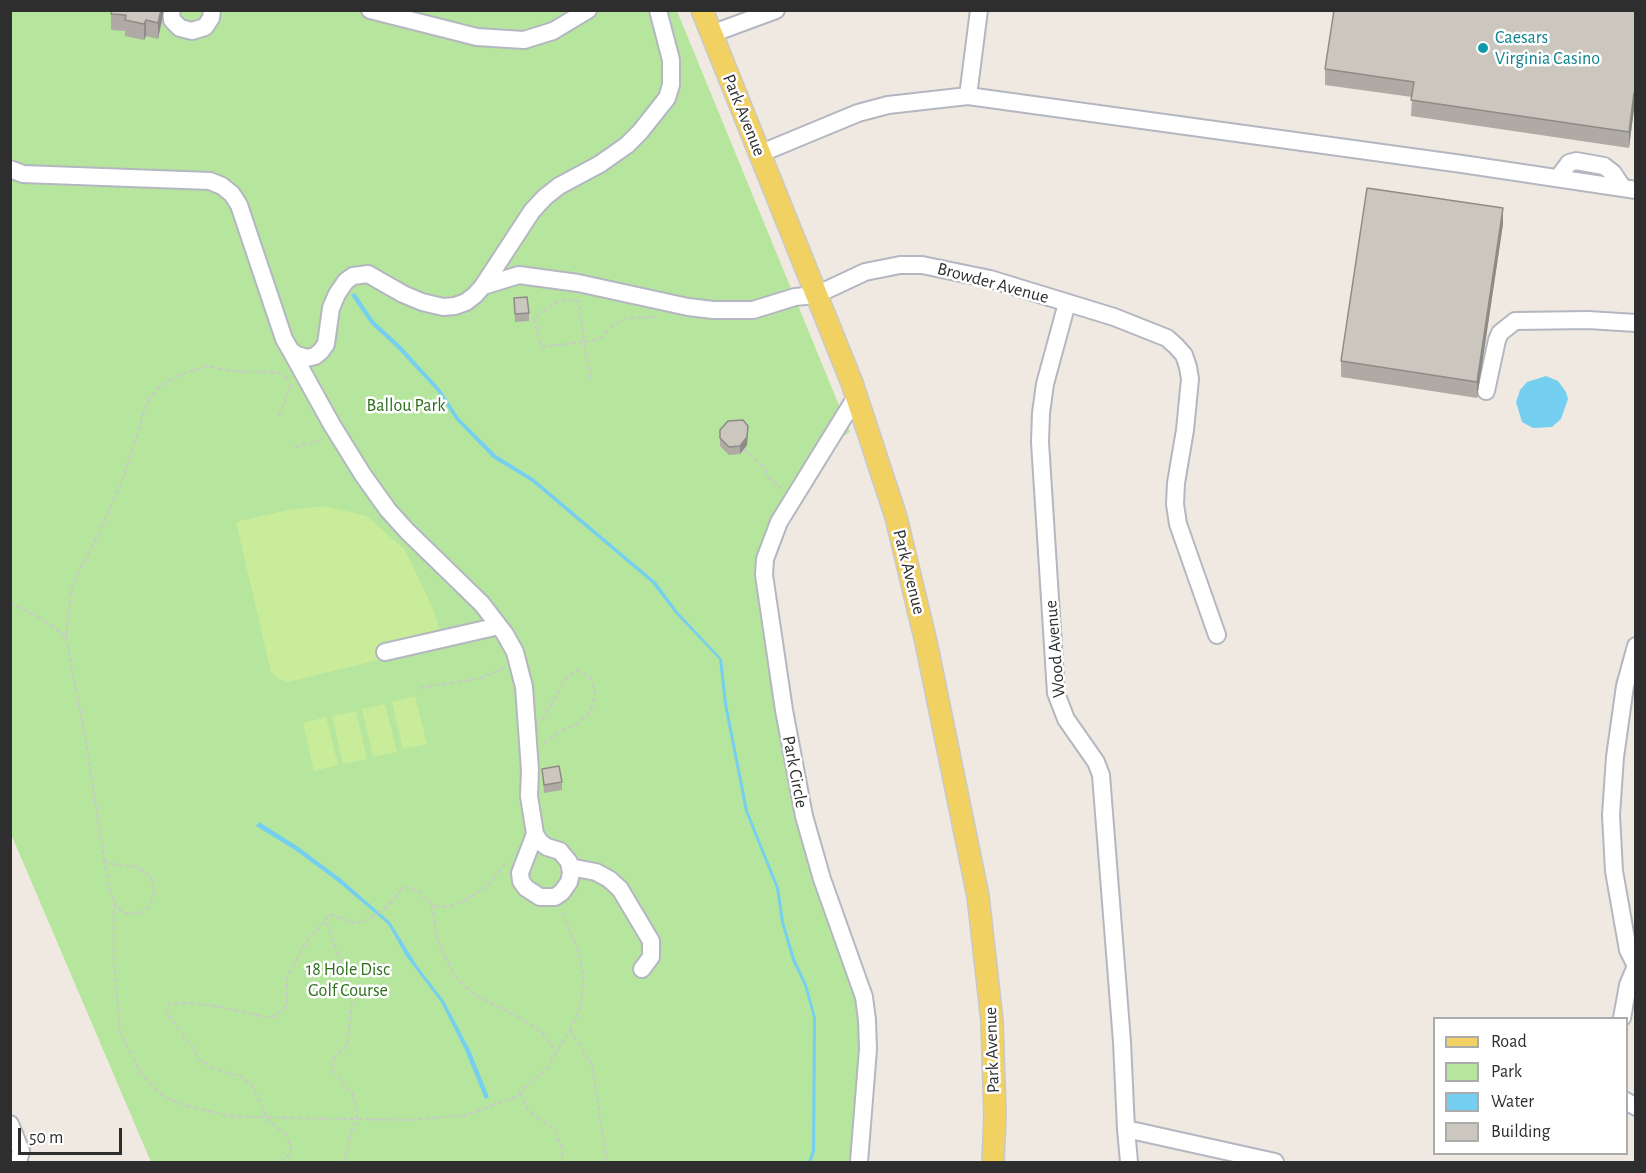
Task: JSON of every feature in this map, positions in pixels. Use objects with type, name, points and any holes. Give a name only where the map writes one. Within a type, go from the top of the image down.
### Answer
[{"type":"main road","name":"Park Avenue","points":[[702,10],[856,397],[896,517],[913,585],[978,896],[992,1021],[995,1105],[993,1162]]},
{"type":"street","points":[[171,10],[172,20],[180,28],[192,32],[205,27],[211,18],[212,10]]},
{"type":"street","points":[[370,10],[477,37],[524,40],[554,31],[588,10]]},
{"type":"street","points":[[291,351],[297,356],[307,358],[321,351],[326,344],[331,308],[337,294],[346,281],[359,273],[378,278],[403,294],[422,302],[443,307],[466,302],[475,295],[532,211],[545,197],[627,145],[646,126],[667,98],[673,71],[658,10]]},
{"type":"street","points":[[711,34],[776,10]]},
{"type":"street","points":[[968,96],[979,10]]},
{"type":"street","points":[[759,154],[858,113],[888,105],[968,96],[1629,189]]},
{"type":"street","points":[[10,169],[23,174],[210,181],[222,186],[232,194],[239,205],[284,339],[338,434],[388,510],[406,531],[482,604],[515,652],[524,687],[530,796],[535,834],[547,847],[560,851],[566,856],[570,867],[569,882],[555,897],[540,897],[526,888],[521,881],[521,866],[535,834]]},
{"type":"street","name":"Browder Avenue","points":[[483,286],[519,275],[578,283],[688,307],[713,310],[753,310],[795,297],[816,295],[865,272],[900,265],[922,265],[990,279],[1114,317],[1167,338],[1184,355],[1190,379],[1185,430],[1176,483],[1175,504],[1178,524],[1217,635]]},
{"type":"street","name":"Wood Avenue","points":[[1067,303],[1045,384],[1040,442],[1056,693],[1066,719],[1096,762],[1101,775],[1122,1042],[1128,1162]]},
{"type":"street","points":[[1486,391],[1497,340],[1508,324],[1515,321],[1588,320],[1635,323]]},
{"type":"street","name":"Park Circle","points":[[856,397],[779,522],[765,559],[764,575],[784,710],[804,816],[822,879],[864,997],[868,1049],[859,1162]]},
{"type":"street","points":[[385,652],[499,626]]},
{"type":"street","points":[[1622,1017],[1628,985],[1635,966],[1628,950],[1614,871],[1611,815],[1615,757],[1625,686],[1635,646]]},
{"type":"street","points":[[570,867],[596,872],[609,879],[620,889],[651,941],[651,957],[642,969]]},
{"type":"street","points":[[10,1124],[22,1159]]},
{"type":"street","points":[[1126,1129],[1275,1162]]},
{"type":"path","points":[[591,378],[584,342],[579,301],[560,300],[534,318],[541,347],[584,342],[598,340],[612,326],[628,318],[661,317]]},
{"type":"path","points":[[104,859],[145,871],[154,884],[153,901],[142,912],[126,913],[117,908],[107,880],[88,754],[66,636],[73,584],[122,482],[143,412],[154,392],[177,376],[206,366],[232,371],[279,373],[292,381],[279,416]]},
{"type":"path","points":[[296,447],[338,434]]},
{"type":"path","points":[[744,449],[765,468],[768,477],[794,498]]},
{"type":"path","points":[[10,603],[40,618],[66,636]]},
{"type":"path","points":[[420,688],[482,678],[518,663]]},
{"type":"path","points":[[528,741],[568,676],[576,670],[591,679],[595,691],[588,715],[575,725],[548,739],[529,758]]},
{"type":"path","points":[[432,905],[447,907],[462,902],[488,886],[512,852]]},
{"type":"path","points":[[281,1162],[289,1155],[291,1149],[286,1135],[266,1117],[251,1084],[242,1077],[213,1068],[200,1060],[165,1012],[169,1004],[192,1003],[265,1017],[275,1016],[287,1006],[286,978],[307,940],[326,920],[328,914],[359,924],[369,920],[389,905],[403,887],[418,891],[432,905],[437,938],[450,968],[461,983],[477,996],[530,1023],[542,1032],[557,1052]]},
{"type":"path","points":[[114,903],[114,961],[120,1032],[141,1073],[164,1097],[187,1106],[230,1116],[412,1120],[467,1115],[515,1097],[547,1068],[570,1030],[581,1006],[583,974],[572,931],[555,897]]},
{"type":"path","points":[[326,920],[349,986],[352,1002],[347,1046],[334,1057],[332,1069],[352,1093],[357,1119],[351,1132],[344,1162]]},
{"type":"path","points":[[570,1030],[592,1065],[607,1162]]},
{"type":"path","points":[[520,1093],[529,1112],[550,1126],[555,1133],[562,1148],[562,1162]]},
{"type":"green space","name":"Ballou Park","points":[[10,11],[677,11],[850,432],[835,441],[777,542],[771,562],[774,599],[810,812],[825,864],[868,981],[875,1027],[876,1062],[866,1162],[151,1162],[11,834]]},
{"type":"green space","points":[[324,506],[367,516],[405,550],[433,609],[444,644],[288,682],[279,679],[271,672],[236,522],[288,510]]},
{"type":"green space","points":[[415,696],[427,744],[403,749],[392,702]]},
{"type":"green space","points":[[385,704],[397,752],[373,757],[362,709]]},
{"type":"green space","points":[[356,711],[367,759],[343,764],[332,716]]},
{"type":"green space","points":[[326,717],[338,765],[314,771],[303,723]]},
{"type":"water","points":[[355,293],[374,321],[401,346],[440,389],[459,418],[496,455],[533,478],[656,582],[678,612],[722,659],[727,704],[748,811],[779,888],[784,922],[795,959],[807,985],[816,1018],[815,1152],[811,1162],[808,1162],[812,1151],[813,1017],[781,922],[776,888],[745,811],[724,704],[719,659],[675,613],[652,583],[531,481],[493,458],[456,420],[437,391],[371,324],[351,295]]},
{"type":"water","points":[[1546,376],[1558,381],[1568,399],[1561,419],[1552,427],[1533,428],[1522,422],[1516,402],[1520,390],[1527,382]]},
{"type":"water","points":[[259,822],[297,846],[340,878],[390,922],[416,964],[444,1001],[470,1050],[489,1097],[485,1099],[465,1050],[441,1002],[406,956],[388,924],[337,881],[295,850],[256,826]]},
{"type":"building","points":[[112,10],[161,10],[158,23],[146,20],[144,24],[125,20],[126,15],[111,14]]},
{"type":"building","name":"Caesars Virginia Casino","points":[[1334,10],[1635,10],[1635,94],[1629,132],[1411,100],[1414,82],[1325,69]]},
{"type":"building","points":[[1367,188],[1503,208],[1477,382],[1341,361]]},
{"type":"building","points":[[527,297],[529,313],[515,314],[514,298]]},
{"type":"building","points":[[743,420],[748,426],[747,437],[740,446],[729,447],[720,438],[720,430],[728,421]]},
{"type":"building","points":[[559,766],[562,782],[544,785],[542,769]]},
{"type":"place","name":"Caesars Virginia Casino","points":[[1483,48]]},
{"type":"park label","name":"18 Hole Disc Golf Course","points":[[348,980]]}]
